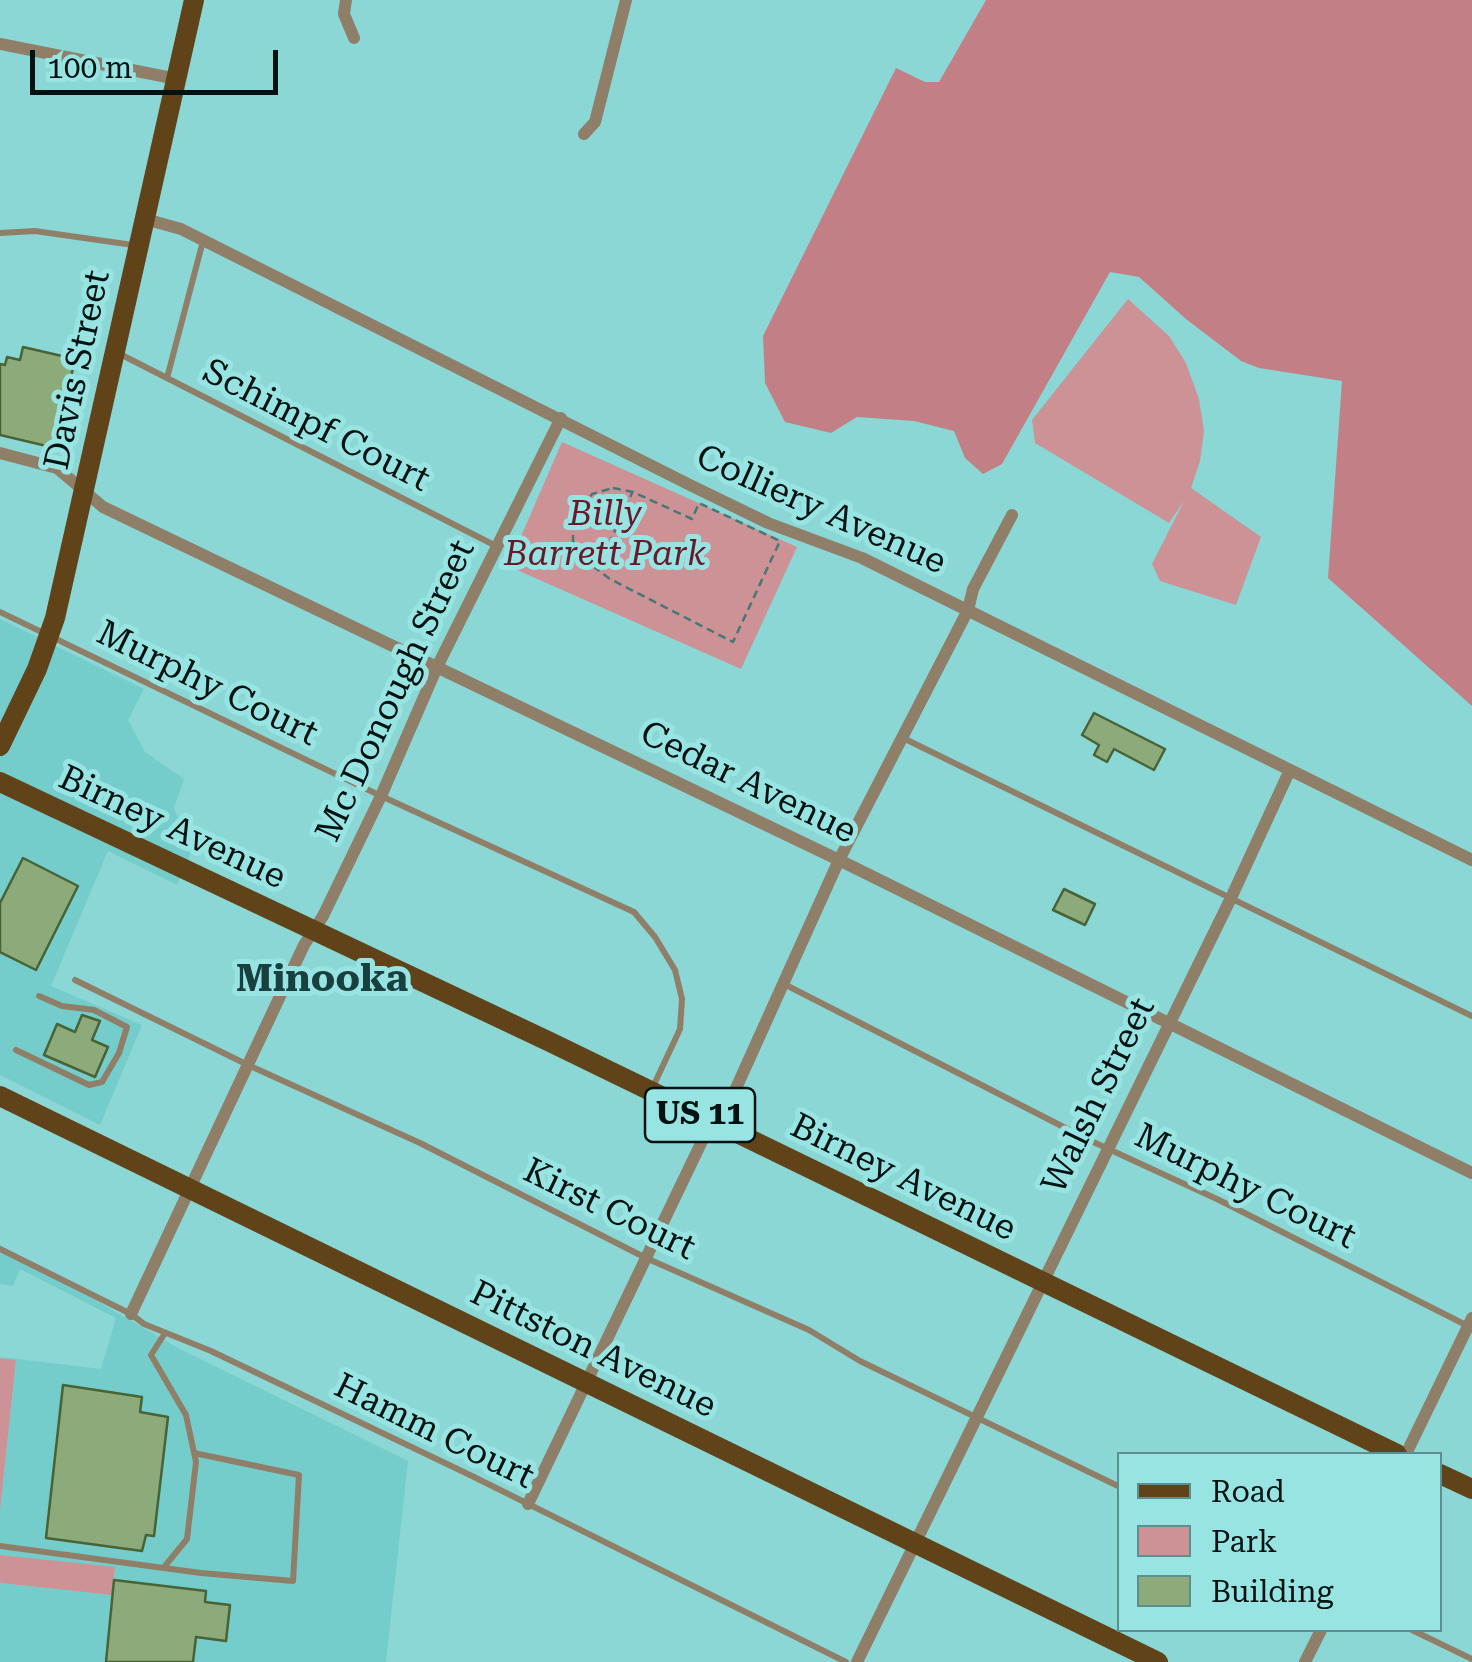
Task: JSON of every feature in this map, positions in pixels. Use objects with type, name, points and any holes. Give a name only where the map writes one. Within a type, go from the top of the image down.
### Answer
[{"type":"main road","name":"Davis Street","points":[[0,746],[50,636],[194,0]]},
{"type":"main road","name":"Birney Avenue","points":[[0,782],[1393,1452]]},
{"type":"main road","name":"Pittston Avenue","points":[[0,1096],[1158,1662]]},
{"type":"main road","points":[[1442,1475],[1472,1490]]},
{"type":"street","points":[[346,0],[344,14],[354,38]]},
{"type":"street","points":[[584,134],[596,122],[626,0]]},
{"type":"street","points":[[0,44],[177,79]]},
{"type":"street","name":"Colliery Avenue","points":[[145,219],[182,229],[768,523],[862,558],[1472,860]]},
{"type":"street","name":"Mc Donough Street","points":[[131,1314],[381,796],[437,667],[561,418]]},
{"type":"street","name":"Cedar Avenue","points":[[0,453],[58,468],[103,507],[839,860],[1472,1173]]},
{"type":"street","points":[[528,1504],[704,1137],[728,1106],[839,860],[968,610],[973,590],[1012,515]]},
{"type":"street","name":"Walsh Street","points":[[857,1662],[1289,772]]},
{"type":"street","points":[[1407,1452],[1471,1324]]},
{"type":"street","points":[[1305,1662],[1319,1632]]},
{"type":"lane","points":[[0,233],[35,231],[139,246]]},
{"type":"lane","points":[[167,378],[204,240]]},
{"type":"lane","name":"Schimpf Court","points":[[114,351],[496,546]]},
{"type":"lane","name":"Murphy Court","points":[[0,612],[381,796],[634,912],[655,937],[674,970],[682,999],[680,1030],[651,1092]]},
{"type":"lane","points":[[902,738],[1472,1016]]},
{"type":"lane","name":"Kirst Court","points":[[75,980],[420,1143],[646,1258],[809,1330],[860,1361],[1117,1486]]},
{"type":"lane","name":"Murphy Court","points":[[782,983],[1108,1149],[1471,1324]]},
{"type":"lane","points":[[16,1050],[89,1086],[102,1082],[118,1053],[126,1027],[94,1010],[62,1006],[38,996]]},
{"type":"lane","name":"Hamm Court","points":[[0,1250],[846,1662]]},
{"type":"lane","points":[[165,1332],[151,1356],[186,1415],[196,1462],[187,1539],[166,1566]]},
{"type":"lane","points":[[0,1546],[293,1581],[299,1475],[194,1453]]},
{"type":"lane","points":[[1416,1632],[1472,1659]]},
{"type":"path","points":[[613,488],[632,492],[692,519],[700,502],[780,541],[733,642],[597,570],[582,558],[573,541],[573,522],[592,494],[613,488]]},
{"type":"path","points":[[597,570],[632,492]]},
{"type":"shaded area","points":[[986,0],[1472,0],[1472,706],[1328,578],[1342,381],[1259,368],[1241,361],[1139,277],[1110,272],[1002,464],[983,474],[965,458],[954,431],[914,421],[857,417],[831,433],[785,422],[765,383],[763,336],[896,68],[925,82],[939,82]]},
{"type":"shaded area","points":[[0,619],[144,689],[128,720],[145,752],[184,779],[174,808],[191,853],[177,885],[108,851],[51,986],[142,1025],[100,1125],[0,1075]]},
{"type":"shaded area","points":[[0,1245],[180,1349],[408,1461],[386,1662],[0,1662],[0,1583],[112,1595],[115,1568],[0,1555],[0,1511],[16,1361],[0,1357],[101,1369],[116,1318],[20,1269],[13,1286],[0,1284]]},
{"type":"green space","points":[[1128,299],[1169,336],[1186,363],[1199,399],[1204,431],[1191,488],[1261,537],[1236,605],[1160,581],[1152,564],[1184,501],[1169,523],[1035,443],[1032,420]]},
{"type":"green space","name":"Billy Barrett Park","points":[[562,442],[797,547],[741,669],[508,566]]},
{"type":"green space","points":[[0,1358],[16,1360],[0,1511]]},
{"type":"green space","points":[[0,1555],[115,1567],[112,1595],[0,1583]]},
{"type":"building","points":[[23,347],[75,359],[55,448],[0,435],[0,364],[5,365],[7,357],[20,360]]},
{"type":"building","points":[[1094,713],[1165,749],[1154,770],[1114,749],[1107,762],[1094,755],[1099,745],[1082,735]]},
{"type":"building","points":[[23,858],[78,886],[36,970],[0,952],[0,903]]},
{"type":"building","points":[[1064,889],[1095,904],[1085,925],[1053,910]]},
{"type":"building","points":[[82,1015],[100,1021],[92,1040],[108,1047],[95,1077],[44,1055],[57,1024],[75,1032]]},
{"type":"building","points":[[63,1385],[142,1397],[140,1412],[168,1417],[154,1536],[146,1535],[142,1551],[46,1538]]},
{"type":"building","points":[[114,1580],[206,1591],[205,1602],[230,1605],[226,1641],[196,1637],[193,1662],[106,1662]]},
{"type":"district","name":"Minooka","points":[[322,980]]}]
